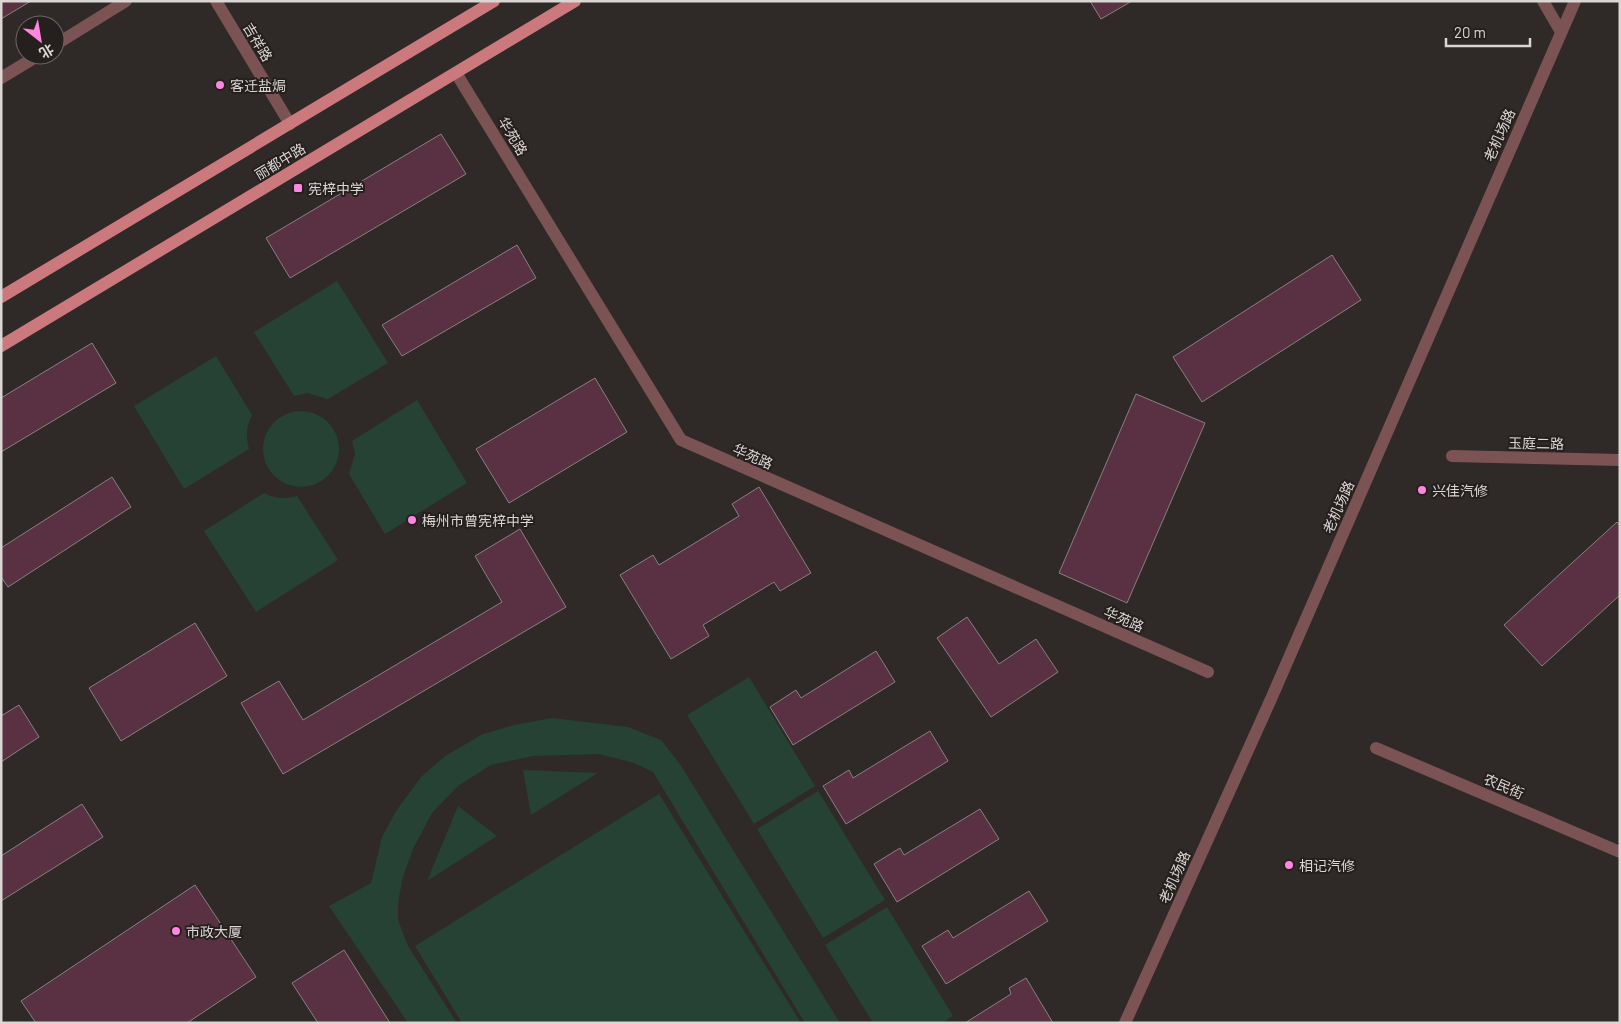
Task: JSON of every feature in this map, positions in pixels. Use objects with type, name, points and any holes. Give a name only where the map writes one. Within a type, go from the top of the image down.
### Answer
[{"type":"main road","name":"丽都中路","points":[[1,297],[494,1]]},
{"type":"main road","name":"丽都中路","points":[[1,346],[575,1]]},
{"type":"street","points":[[65,39],[126,1]]},
{"type":"street","name":"吉祥路","points":[[216,1],[290,124]]},
{"type":"street","points":[[1543,1],[1561,32]]},
{"type":"street","name":"老机场路","points":[[1125,1023],[1270,699],[1575,1]]},
{"type":"street","points":[[1,78],[22,65]]},
{"type":"street","name":"华苑路","points":[[456,73],[681,440],[1208,672]]},
{"type":"street","name":"玉庭二路","points":[[1452,456],[1620,460]]},
{"type":"street","name":"农民街","points":[[1376,748],[1620,852]]},
{"type":"green space","points":[[337,281],[388,363],[328,399],[307,393],[294,396],[254,332]]},
{"type":"green space","points":[[216,356],[252,415],[247,432],[249,449],[184,489],[134,406]]},
{"type":"green space","points":[[417,400],[467,483],[385,534],[349,474],[355,454],[352,441]]},
{"type":"green space","points":[[301,411],[315,414],[328,422],[336,435],[339,449],[336,463],[328,476],[315,484],[301,487],[287,484],[274,476],[266,463],[263,449],[266,435],[274,422],[287,414]]},
{"type":"green space","points":[[264,493],[280,498],[297,496],[338,560],[256,612],[204,531]]},
{"type":"green space","points":[[749,677],[815,786],[754,824],[687,715]]},
{"type":"green space","points":[[552,718],[628,727],[661,740],[680,764],[840,1023],[805,1023],[653,772],[634,763],[599,754],[533,756],[491,765],[458,786],[432,813],[413,849],[403,877],[398,902],[398,920],[408,946],[457,1023],[408,1023],[329,906],[371,883],[382,837],[396,811],[421,777],[445,756],[483,734],[514,725]]},
{"type":"green space","points":[[523,770],[598,773],[531,815]]},
{"type":"green space","points":[[818,791],[885,900],[823,938],[757,829]]},
{"type":"green space","points":[[659,794],[801,1023],[462,1023],[415,946]]},
{"type":"green space","points":[[458,806],[497,836],[427,881]]},
{"type":"green space","points":[[887,907],[953,1016],[942,1023],[873,1023],[825,945]]},
{"type":"building","points":[[1,1],[31,1],[1,19]]},
{"type":"building","points":[[1090,1],[1132,1],[1101,19]]},
{"type":"building","points":[[441,134],[466,174],[290,278],[266,238]]},
{"type":"building","points":[[517,245],[536,278],[402,356],[382,325]]},
{"type":"building","points":[[1332,255],[1361,300],[1202,402],[1173,357]]},
{"type":"building","points":[[92,343],[116,383],[1,452],[1,398]]},
{"type":"building","points":[[595,378],[627,432],[509,503],[476,449]]},
{"type":"building","points":[[1136,394],[1205,423],[1127,603],[1059,573]]},
{"type":"building","points":[[112,477],[131,507],[8,587],[1,577],[1,548]]},
{"type":"building","points":[[759,487],[811,573],[780,591],[774,582],[703,625],[709,636],[671,659],[620,575],[653,555],[659,565],[739,516],[732,504]]},
{"type":"building","points":[[1617,522],[1620,526],[1620,595],[1542,666],[1504,625]]},
{"type":"building","points":[[520,529],[566,607],[283,774],[241,703],[279,681],[303,720],[502,602],[475,556]]},
{"type":"building","points":[[967,617],[999,664],[1036,639],[1058,672],[991,717],[937,638]]},
{"type":"building","points":[[195,623],[227,676],[121,741],[89,688]]},
{"type":"building","points":[[876,651],[895,682],[793,745],[770,707],[796,690],[801,698]]},
{"type":"building","points":[[19,705],[39,737],[1,762],[1,716]]},
{"type":"building","points":[[930,731],[948,761],[846,824],[823,786],[849,770],[853,778]]},
{"type":"building","points":[[82,804],[103,837],[1,901],[1,856]]},
{"type":"building","points":[[980,809],[999,839],[897,902],[874,864],[900,848],[904,855]]},
{"type":"building","name":"市政大厦","points":[[195,885],[256,977],[187,1023],[36,1023],[21,1001]]},
{"type":"building","points":[[1029,891],[1048,921],[946,984],[922,946],[948,930],[953,938]]},
{"type":"building","points":[[344,950],[390,1023],[318,1023],[292,983]]},
{"type":"building","points":[[1026,978],[1053,1023],[965,1023],[1011,994],[1009,988]]},
{"type":"place","name":"客迁盐焗","points":[[220,85]]},
{"type":"place","name":"宪梓中学","points":[[298,188]]},
{"type":"place","name":"兴佳汽修","points":[[1422,490]]},
{"type":"place","name":"梅州市曾宪梓中学","points":[[412,520]]},
{"type":"place","name":"相记汽修","points":[[1289,865]]},
{"type":"place","name":"市政大厦","points":[[176,931]]}]
